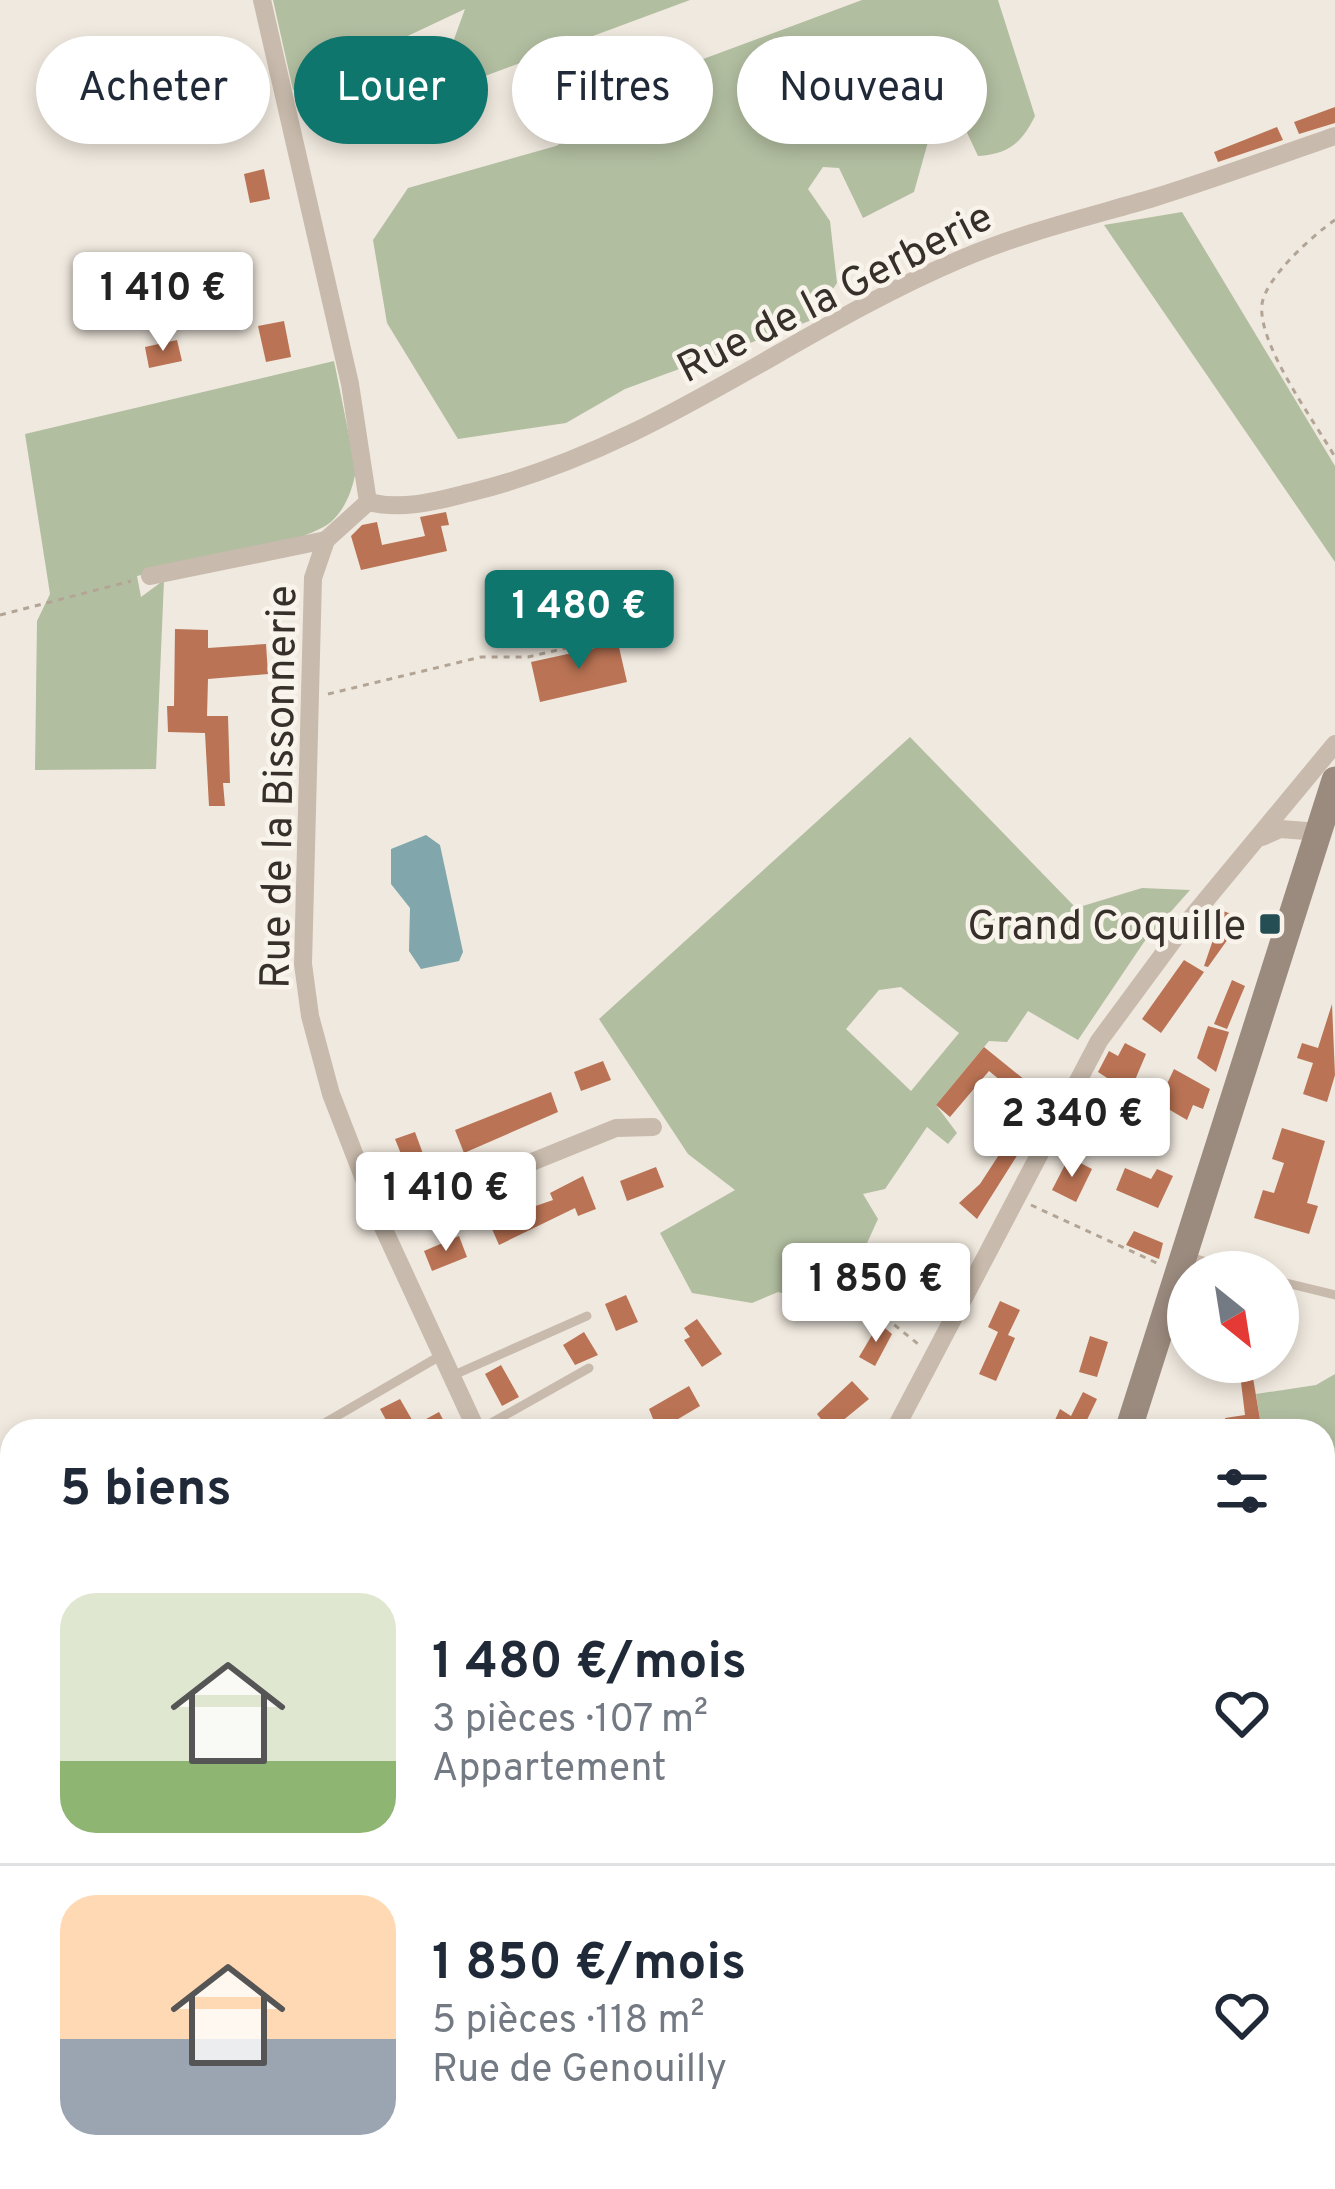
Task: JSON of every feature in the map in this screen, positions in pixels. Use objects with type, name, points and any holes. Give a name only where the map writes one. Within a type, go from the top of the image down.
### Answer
[{"type":"main road","points":[[1186,1251],[1328,835],[1335,780]]},
{"type":"main road","points":[[1132,1419],[1167,1310]]},
{"type":"street","points":[[262,0],[350,384],[368,502]]},
{"type":"street","name":"Rue de la Gerberie","points":[[368,502],[391,508],[419,505],[550,470],[639,433],[956,261],[1032,230],[1155,197],[1335,136]]},
{"type":"street","name":"Rue de la Bissonnerie","points":[[368,502],[326,540],[313,578],[303,964],[331,1094],[381,1223],[471,1419]]},
{"type":"street","points":[[151,576],[326,540]]},
{"type":"street","points":[[900,1419],[1013,1196],[1099,1040],[1181,930],[1335,744]]},
{"type":"street","points":[[1275,818],[1299,809],[1328,835]]},
{"type":"street","points":[[1262,837],[1280,829],[1328,835]]},
{"type":"street","points":[[381,1223],[616,1128],[653,1127]]},
{"type":"lane","points":[[1299,1286],[1335,1294]]},
{"type":"lane","points":[[449,1377],[587,1316]]},
{"type":"lane","points":[[332,1419],[440,1356]]},
{"type":"lane","points":[[498,1419],[589,1368]]},
{"type":"path","points":[[1335,220],[1266,291],[1262,316],[1279,361],[1335,457]]},
{"type":"path","points":[[0,615],[151,576]]},
{"type":"path","points":[[309,693],[331,694],[481,656],[528,657],[605,639]]},
{"type":"path","points":[[1013,1196],[1167,1258]]},
{"type":"path","points":[[829,1272],[933,1357]]},
{"type":"green space","points":[[273,0],[690,0],[593,36],[512,36],[512,66],[488,75],[488,36],[455,36],[465,9],[408,36],[294,36],[293,90]]},
{"type":"green space","points":[[862,0],[998,0],[1035,116],[1006,150],[978,156],[972,144],[987,144],[987,36],[765,36]]},
{"type":"green space","points":[[737,46],[737,144],[927,144],[914,192],[863,218],[839,168],[823,167],[808,189],[830,221],[837,283],[812,320],[625,389],[566,423],[458,439],[387,323],[373,240],[408,188],[559,144],[713,144],[713,55]]},
{"type":"green space","points":[[1182,212],[1335,466],[1335,562],[1104,225]]},
{"type":"green space","points":[[334,361],[356,470],[337,516],[318,530],[269,547],[137,576],[141,597],[164,580],[156,769],[35,770],[37,621],[50,594],[25,434]]},
{"type":"green space","points":[[910,737],[1076,908],[1142,888],[1190,890],[1144,942],[1078,1040],[1028,1011],[1007,1042],[989,1041],[936,1105],[957,1133],[948,1144],[927,1127],[885,1189],[863,1194],[878,1219],[862,1254],[828,1269],[808,1299],[778,1292],[752,1303],[692,1293],[660,1233],[735,1190],[688,1154],[599,1019]],"holes":[[[901,987],[959,1033],[911,1091],[846,1029],[879,990]]]},
{"type":"green space","points":[[1335,1374],[1335,1419],[1260,1419],[1256,1394],[1316,1385]]},
{"type":"water","points":[[426,835],[440,845],[463,952],[459,961],[421,969],[409,951],[410,908],[391,884],[391,849]]},
{"type":"building","points":[[1335,107],[1335,123],[1299,134],[1294,122]]},
{"type":"building","points":[[1277,127],[1283,140],[1218,162],[1214,152]]},
{"type":"building","points":[[264,169],[270,199],[250,203],[244,174]]},
{"type":"building","points":[[284,321],[291,357],[266,362],[258,326]]},
{"type":"building","points":[[177,340],[182,361],[149,368],[145,347]]},
{"type":"building","points":[[446,512],[449,525],[441,526],[447,551],[361,570],[351,536],[362,525],[377,522],[382,545],[425,536],[420,517]]},
{"type":"building","points":[[175,629],[208,630],[208,648],[266,644],[268,674],[208,679],[207,716],[228,716],[230,783],[223,783],[225,806],[209,806],[205,733],[168,732],[167,706],[174,706]]},
{"type":"building","points":[[618,643],[627,682],[540,702],[531,662]]},
{"type":"building","points":[[1223,911],[1243,918],[1208,967],[1204,966]]},
{"type":"building","points":[[1184,960],[1204,972],[1161,1033],[1142,1019]]},
{"type":"building","points":[[1232,980],[1245,986],[1227,1029],[1214,1024]]},
{"type":"building","points":[[1332,1004],[1335,1075],[1327,1102],[1303,1094],[1313,1063],[1297,1058],[1302,1043],[1318,1048]]},
{"type":"building","points":[[1208,1026],[1229,1032],[1216,1072],[1197,1058]]},
{"type":"building","points":[[1125,1043],[1146,1054],[1135,1080],[1154,1090],[1147,1104],[1098,1072],[1109,1051],[1118,1056]]},
{"type":"building","points":[[984,1047],[1051,1101],[1042,1115],[989,1071],[950,1117],[936,1105]]},
{"type":"building","points":[[603,1061],[611,1080],[581,1091],[574,1072]]},
{"type":"building","points":[[1174,1069],[1210,1089],[1203,1109],[1193,1105],[1187,1120],[1158,1103]]},
{"type":"building","points":[[551,1092],[558,1112],[464,1153],[455,1130]]},
{"type":"building","points":[[1282,1128],[1325,1141],[1307,1203],[1318,1206],[1309,1234],[1254,1218],[1263,1190],[1274,1193],[1284,1163],[1272,1159]]},
{"type":"building","points":[[415,1132],[426,1162],[407,1169],[395,1139]]},
{"type":"building","points":[[1006,1144],[1018,1154],[977,1219],[959,1203],[980,1184]]},
{"type":"building","points":[[1069,1157],[1092,1169],[1076,1202],[1052,1190]]},
{"type":"building","points":[[656,1167],[664,1187],[627,1201],[620,1181]]},
{"type":"building","points":[[1125,1168],[1151,1179],[1157,1169],[1173,1176],[1158,1208],[1116,1190]]},
{"type":"building","points":[[583,1176],[596,1209],[578,1216],[575,1208],[499,1245],[489,1222],[553,1200],[550,1193]]},
{"type":"building","points":[[1134,1231],[1163,1243],[1159,1259],[1126,1245]]},
{"type":"building","points":[[459,1236],[467,1257],[432,1271],[424,1251]]},
{"type":"building","points":[[626,1295],[638,1322],[616,1331],[605,1304]]},
{"type":"building","points":[[1000,1301],[1020,1310],[1008,1335],[1015,1338],[996,1381],[979,1374],[998,1332],[988,1327]]},
{"type":"building","points":[[697,1319],[722,1354],[702,1367],[684,1340],[690,1337],[684,1328]]},
{"type":"building","points":[[879,1323],[892,1334],[875,1366],[859,1357]]},
{"type":"building","points":[[584,1332],[598,1355],[575,1365],[563,1345]]},
{"type":"building","points":[[1090,1336],[1108,1342],[1097,1377],[1079,1372]]},
{"type":"building","points":[[501,1365],[519,1397],[502,1406],[485,1374]]},
{"type":"building","points":[[852,1381],[869,1399],[845,1419],[821,1419],[817,1414]]},
{"type":"building","points":[[1241,1383],[1254,1383],[1260,1419],[1225,1419],[1245,1415]]},
{"type":"building","points":[[689,1386],[700,1406],[678,1419],[653,1419],[649,1409]]},
{"type":"building","points":[[1083,1392],[1097,1399],[1087,1419],[1055,1419],[1060,1409],[1071,1416]]},
{"type":"building","points":[[400,1399],[412,1419],[385,1419],[380,1409]]},
{"type":"place","name":"Grand Coquille","points":[[1270,924]]}]
